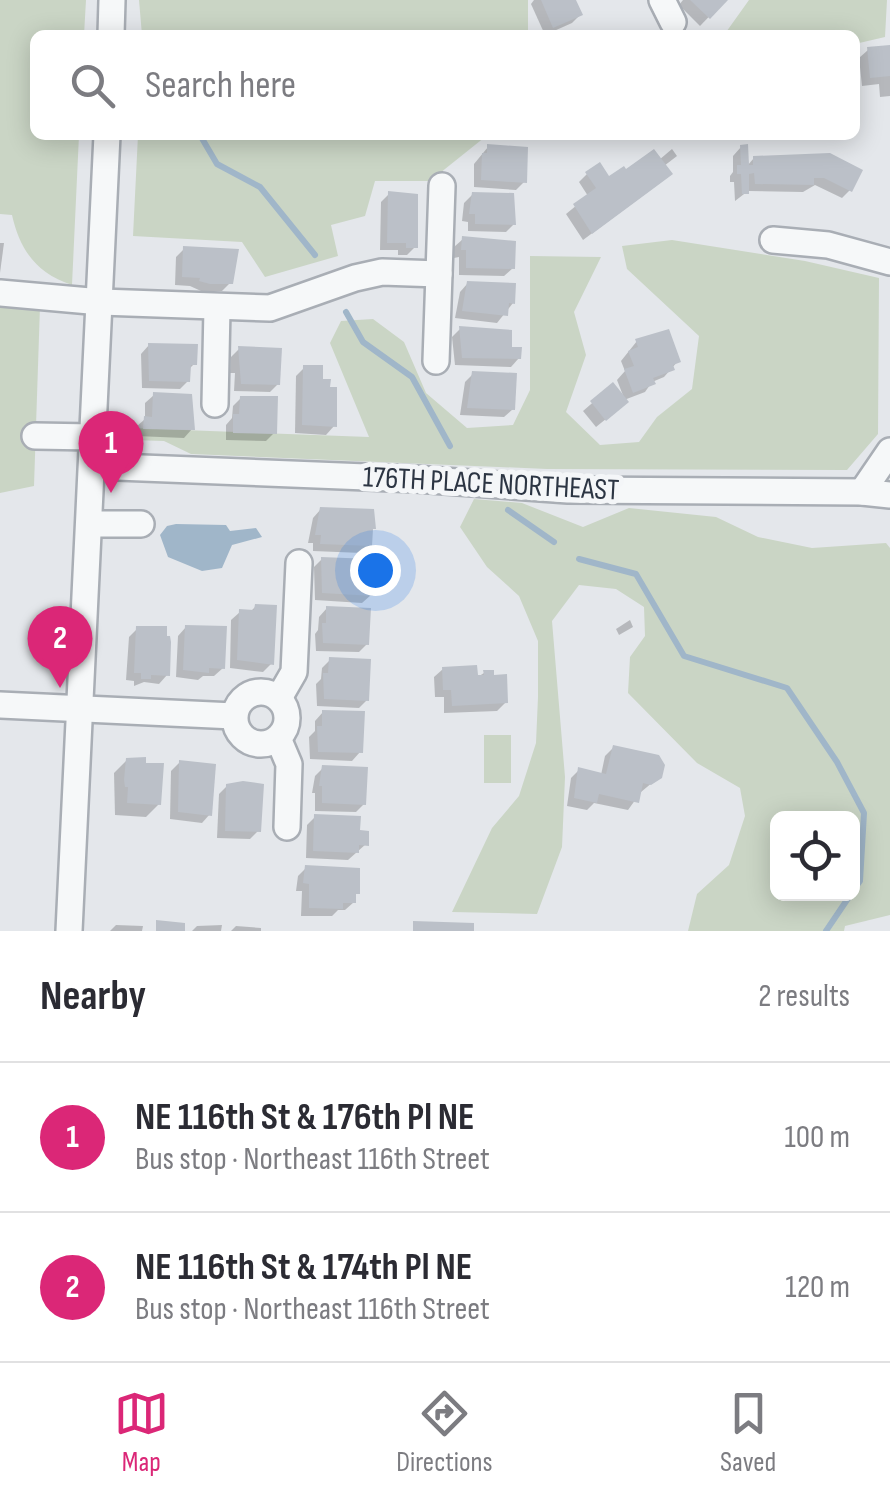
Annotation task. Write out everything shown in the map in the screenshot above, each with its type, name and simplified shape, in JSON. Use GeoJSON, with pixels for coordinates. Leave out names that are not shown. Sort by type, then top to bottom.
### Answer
{"type":"FeatureCollection","features":[{"type":"Feature","properties":{"kind":"street"},"geometry":{"type":"LineString","coordinates":[[110,30],[112,0]]}},
{"type":"Feature","properties":{"kind":"street"},"geometry":{"type":"LineString","coordinates":[[69,931],[107,140]]}},
{"type":"Feature","properties":{"kind":"street"},"geometry":{"type":"LineString","coordinates":[[436,361],[442,186]]}},
{"type":"Feature","properties":{"kind":"street"},"geometry":{"type":"LineString","coordinates":[[772,240],[828,245],[890,262]]}},
{"type":"Feature","properties":{"kind":"street"},"geometry":{"type":"LineString","coordinates":[[0,293],[101,302],[270,308],[382,272],[439,274]]}},
{"type":"Feature","properties":{"kind":"street"},"geometry":{"type":"LineString","coordinates":[[215,404],[216,308]]}},
{"type":"Feature","properties":{"kind":"street"},"geometry":{"type":"LineString","coordinates":[[36,436],[93,436]]}},
{"type":"Feature","properties":{"kind":"street"},"geometry":{"type":"LineString","coordinates":[[862,492],[890,451]]}},
{"type":"Feature","properties":{"kind":"street","name":"176TH PLACE NORTHEAST"},"geometry":{"type":"LineString","coordinates":[[92,466],[416,479],[568,490],[890,495]]}},
{"type":"Feature","properties":{"kind":"street"},"geometry":{"type":"LineString","coordinates":[[89,524],[140,524]]}},
{"type":"Feature","properties":{"kind":"street"},"geometry":{"type":"LineString","coordinates":[[279,698],[294,672],[300,563]]}},
{"type":"Feature","properties":{"kind":"street"},"geometry":{"type":"LineString","coordinates":[[262,691],[279,698],[288,719],[278,738],[268,744],[251,742],[238,732],[234,716],[246,695],[262,691]]}},
{"type":"Feature","properties":{"kind":"street"},"geometry":{"type":"LineString","coordinates":[[0,705],[234,716]]}},
{"type":"Feature","properties":{"kind":"street"},"geometry":{"type":"LineString","coordinates":[[278,738],[288,764],[287,827]]}},
{"type":"Feature","properties":{"kind":"green space"},"geometry":{"type":"Polygon","coordinates":[[[0,0],[86,0],[84,30],[30,30],[30,140],[79,140],[72,285],[39,267],[25,249],[12,215],[0,214],[0,0]]]}},
{"type":"Feature","properties":{"kind":"green space"},"geometry":{"type":"Polygon","coordinates":[[[139,0],[528,0],[528,30],[142,30],[139,0]]]}},
{"type":"Feature","properties":{"kind":"green space"},"geometry":{"type":"Polygon","coordinates":[[[749,0],[887,0],[885,37],[860,43],[860,30],[728,30],[749,0]]]}},
{"type":"Feature","properties":{"kind":"green space"},"geometry":{"type":"Polygon","coordinates":[[[138,140],[481,140],[430,181],[375,181],[365,216],[331,225],[338,256],[265,277],[242,242],[133,236],[138,140]]]}},
{"type":"Feature","properties":{"kind":"green space"},"geometry":{"type":"Polygon","coordinates":[[[672,240],[805,261],[879,278],[878,434],[847,470],[547,469],[191,454],[164,441],[131,440],[131,428],[369,437],[330,343],[341,321],[373,319],[404,342],[426,393],[467,428],[513,425],[530,390],[530,256],[601,257],[574,312],[586,355],[566,412],[600,445],[639,442],[657,417],[692,389],[699,336],[627,269],[622,246],[672,240]]]}},
{"type":"Feature","properties":{"kind":"green space"},"geometry":{"type":"Polygon","coordinates":[[[0,304],[40,306],[34,486],[0,493],[0,304]]]}},
{"type":"Feature","properties":{"kind":"green space"},"geometry":{"type":"Polygon","coordinates":[[[474,499],[522,503],[583,527],[629,508],[716,517],[758,537],[812,548],[886,543],[890,548],[890,915],[845,926],[844,931],[688,931],[697,894],[729,865],[745,816],[740,788],[697,763],[628,693],[630,657],[645,636],[644,607],[616,589],[579,585],[552,621],[565,777],[562,847],[537,914],[452,912],[492,828],[519,796],[536,743],[538,641],[519,596],[487,567],[460,527],[474,499]]]}},
{"type":"Feature","properties":{"kind":"green space"},"geometry":{"type":"Polygon","coordinates":[[[484,735],[511,735],[511,783],[484,783],[484,735]]]}},
{"type":"Feature","properties":{"kind":"water"},"geometry":{"type":"Polygon","coordinates":[[[226,525],[230,531],[256,528],[262,537],[232,545],[222,568],[202,571],[168,557],[160,535],[167,526],[226,525]]]}},
{"type":"Feature","properties":{"kind":"building"},"geometry":{"type":"Polygon","coordinates":[[[541,0],[576,0],[583,15],[553,28],[541,0]]]}},
{"type":"Feature","properties":{"kind":"building"},"geometry":{"type":"Polygon","coordinates":[[[690,0],[728,0],[710,19],[690,0]]]}},
{"type":"Feature","properties":{"kind":"building"},"geometry":{"type":"Polygon","coordinates":[[[890,45],[890,76],[870,78],[867,47],[890,45]]]}},
{"type":"Feature","properties":{"kind":"building"},"geometry":{"type":"Polygon","coordinates":[[[487,144],[528,147],[527,183],[481,180],[482,153],[487,153],[487,144]]]}},
{"type":"Feature","properties":{"kind":"building"},"geometry":{"type":"Polygon","coordinates":[[[748,144],[749,165],[753,165],[753,156],[830,153],[863,170],[852,192],[824,178],[814,178],[814,185],[755,184],[754,173],[749,174],[749,194],[742,194],[737,165],[741,165],[740,145],[748,144]]]}},
{"type":"Feature","properties":{"kind":"building"},"geometry":{"type":"Polygon","coordinates":[[[654,149],[673,174],[592,234],[573,204],[596,188],[585,172],[600,162],[609,176],[654,149]]]}},
{"type":"Feature","properties":{"kind":"building"},"geometry":{"type":"Polygon","coordinates":[[[388,191],[418,194],[418,248],[406,248],[406,243],[387,243],[388,191]]]}},
{"type":"Feature","properties":{"kind":"building"},"geometry":{"type":"Polygon","coordinates":[[[472,192],[514,193],[516,225],[475,224],[475,214],[469,214],[472,192]]]}},
{"type":"Feature","properties":{"kind":"building"},"geometry":{"type":"Polygon","coordinates":[[[462,236],[516,241],[515,269],[466,268],[462,236]]]}},
{"type":"Feature","properties":{"kind":"building"},"geometry":{"type":"Polygon","coordinates":[[[183,246],[239,249],[233,284],[210,284],[199,281],[200,278],[182,277],[183,246]]]}},
{"type":"Feature","properties":{"kind":"building"},"geometry":{"type":"Polygon","coordinates":[[[467,281],[516,283],[515,304],[509,303],[508,316],[462,311],[467,281]]]}},
{"type":"Feature","properties":{"kind":"building"},"geometry":{"type":"Polygon","coordinates":[[[459,326],[512,330],[512,347],[522,347],[521,359],[462,358],[459,326]]]}},
{"type":"Feature","properties":{"kind":"building"},"geometry":{"type":"Polygon","coordinates":[[[669,329],[681,362],[673,365],[675,370],[653,378],[656,384],[633,393],[624,369],[634,366],[628,351],[638,347],[635,339],[669,329]]]}},
{"type":"Feature","properties":{"kind":"building"},"geometry":{"type":"Polygon","coordinates":[[[148,343],[198,344],[197,365],[191,365],[190,382],[149,381],[148,343]]]}},
{"type":"Feature","properties":{"kind":"building"},"geometry":{"type":"Polygon","coordinates":[[[238,346],[282,348],[280,385],[241,384],[238,346]]]}},
{"type":"Feature","properties":{"kind":"building"},"geometry":{"type":"Polygon","coordinates":[[[303,365],[323,365],[323,379],[331,379],[330,387],[337,387],[337,427],[302,425],[303,365]]]}},
{"type":"Feature","properties":{"kind":"building"},"geometry":{"type":"Polygon","coordinates":[[[472,371],[517,373],[515,410],[467,408],[472,371]]]}},
{"type":"Feature","properties":{"kind":"building"},"geometry":{"type":"Polygon","coordinates":[[[613,382],[629,402],[606,421],[590,401],[613,382]]]}},
{"type":"Feature","properties":{"kind":"building"},"geometry":{"type":"Polygon","coordinates":[[[153,392],[192,394],[195,430],[143,429],[144,416],[152,417],[153,392]]]}},
{"type":"Feature","properties":{"kind":"building"},"geometry":{"type":"Polygon","coordinates":[[[240,396],[278,396],[277,434],[233,433],[233,414],[239,414],[240,396]]]}},
{"type":"Feature","properties":{"kind":"building"},"geometry":{"type":"Polygon","coordinates":[[[320,507],[374,509],[376,529],[372,546],[320,544],[321,535],[315,535],[320,507]]]}},
{"type":"Feature","properties":{"kind":"building"},"geometry":{"type":"Polygon","coordinates":[[[321,557],[371,559],[373,596],[322,593],[321,557]]]}},
{"type":"Feature","properties":{"kind":"building"},"geometry":{"type":"Polygon","coordinates":[[[255,604],[277,605],[274,665],[237,660],[239,609],[254,610],[255,604]]]}},
{"type":"Feature","properties":{"kind":"building"},"geometry":{"type":"Polygon","coordinates":[[[326,606],[371,608],[369,645],[323,643],[326,606]]]}},
{"type":"Feature","properties":{"kind":"building"},"geometry":{"type":"Polygon","coordinates":[[[185,625],[227,626],[225,669],[209,668],[209,673],[183,670],[185,625]]]}},
{"type":"Feature","properties":{"kind":"building"},"geometry":{"type":"Polygon","coordinates":[[[136,626],[167,626],[171,642],[170,676],[141,679],[141,673],[134,673],[136,626]]]}},
{"type":"Feature","properties":{"kind":"building"},"geometry":{"type":"Polygon","coordinates":[[[329,657],[371,659],[369,701],[324,699],[323,673],[328,673],[329,657]]]}},
{"type":"Feature","properties":{"kind":"building"},"geometry":{"type":"Polygon","coordinates":[[[477,665],[478,675],[484,675],[483,670],[494,670],[494,675],[507,674],[508,703],[452,706],[451,690],[443,690],[442,667],[477,665]]]}},
{"type":"Feature","properties":{"kind":"building"},"geometry":{"type":"Polygon","coordinates":[[[322,710],[365,711],[363,753],[318,752],[317,726],[322,726],[322,710]]]}},
{"type":"Feature","properties":{"kind":"building"},"geometry":{"type":"Polygon","coordinates":[[[613,745],[659,755],[665,765],[662,778],[651,785],[643,783],[639,803],[599,794],[597,803],[574,798],[578,767],[606,774],[613,745]]]}},
{"type":"Feature","properties":{"kind":"building"},"geometry":{"type":"Polygon","coordinates":[[[146,757],[146,763],[164,763],[161,805],[127,803],[126,758],[146,757]]]}},
{"type":"Feature","properties":{"kind":"building"},"geometry":{"type":"Polygon","coordinates":[[[179,760],[216,764],[212,816],[178,812],[179,760]]]}},
{"type":"Feature","properties":{"kind":"building"},"geometry":{"type":"Polygon","coordinates":[[[322,765],[368,767],[366,805],[322,803],[322,765]]]}},
{"type":"Feature","properties":{"kind":"building"},"geometry":{"type":"Polygon","coordinates":[[[226,784],[264,784],[261,832],[225,831],[226,784]]]}},
{"type":"Feature","properties":{"kind":"building"},"geometry":{"type":"Polygon","coordinates":[[[314,814],[361,816],[360,830],[369,831],[369,846],[359,845],[359,853],[313,851],[314,814]]]}},
{"type":"Feature","properties":{"kind":"building"},"geometry":{"type":"Polygon","coordinates":[[[305,865],[360,868],[356,903],[343,903],[343,909],[309,908],[309,884],[303,883],[305,865]]]}},
{"type":"Feature","properties":{"kind":"building"},"geometry":{"type":"Polygon","coordinates":[[[156,920],[185,923],[185,931],[156,931],[156,920]]]}},
{"type":"Feature","properties":{"kind":"building"},"geometry":{"type":"Polygon","coordinates":[[[413,921],[474,923],[474,931],[413,931],[413,921]]]}},
{"type":"Feature","properties":{"kind":"waterway"},"geometry":{"type":"LineString","coordinates":[[203,140],[217,164],[260,187],[315,255]]}},
{"type":"Feature","properties":{"kind":"waterway"},"geometry":{"type":"LineString","coordinates":[[346,312],[363,342],[412,377],[450,446]]}},
{"type":"Feature","properties":{"kind":"waterway"},"geometry":{"type":"LineString","coordinates":[[508,510],[554,542]]}},
{"type":"Feature","properties":{"kind":"waterway"},"geometry":{"type":"LineString","coordinates":[[579,559],[636,574],[684,656],[787,688],[837,762],[864,813],[860,881]]}},
{"type":"Feature","properties":{"kind":"waterway"},"geometry":{"type":"LineString","coordinates":[[826,931],[846,901]]}},
{"type":"Feature","properties":{"kind":"place","name":"NE 116th St & 176th Pl NE"},"geometry":{"type":"Point","coordinates":[111,493]}},
{"type":"Feature","properties":{"kind":"place","name":"NE 116th St & 174th Pl NE"},"geometry":{"type":"Point","coordinates":[60,688]}}]}
